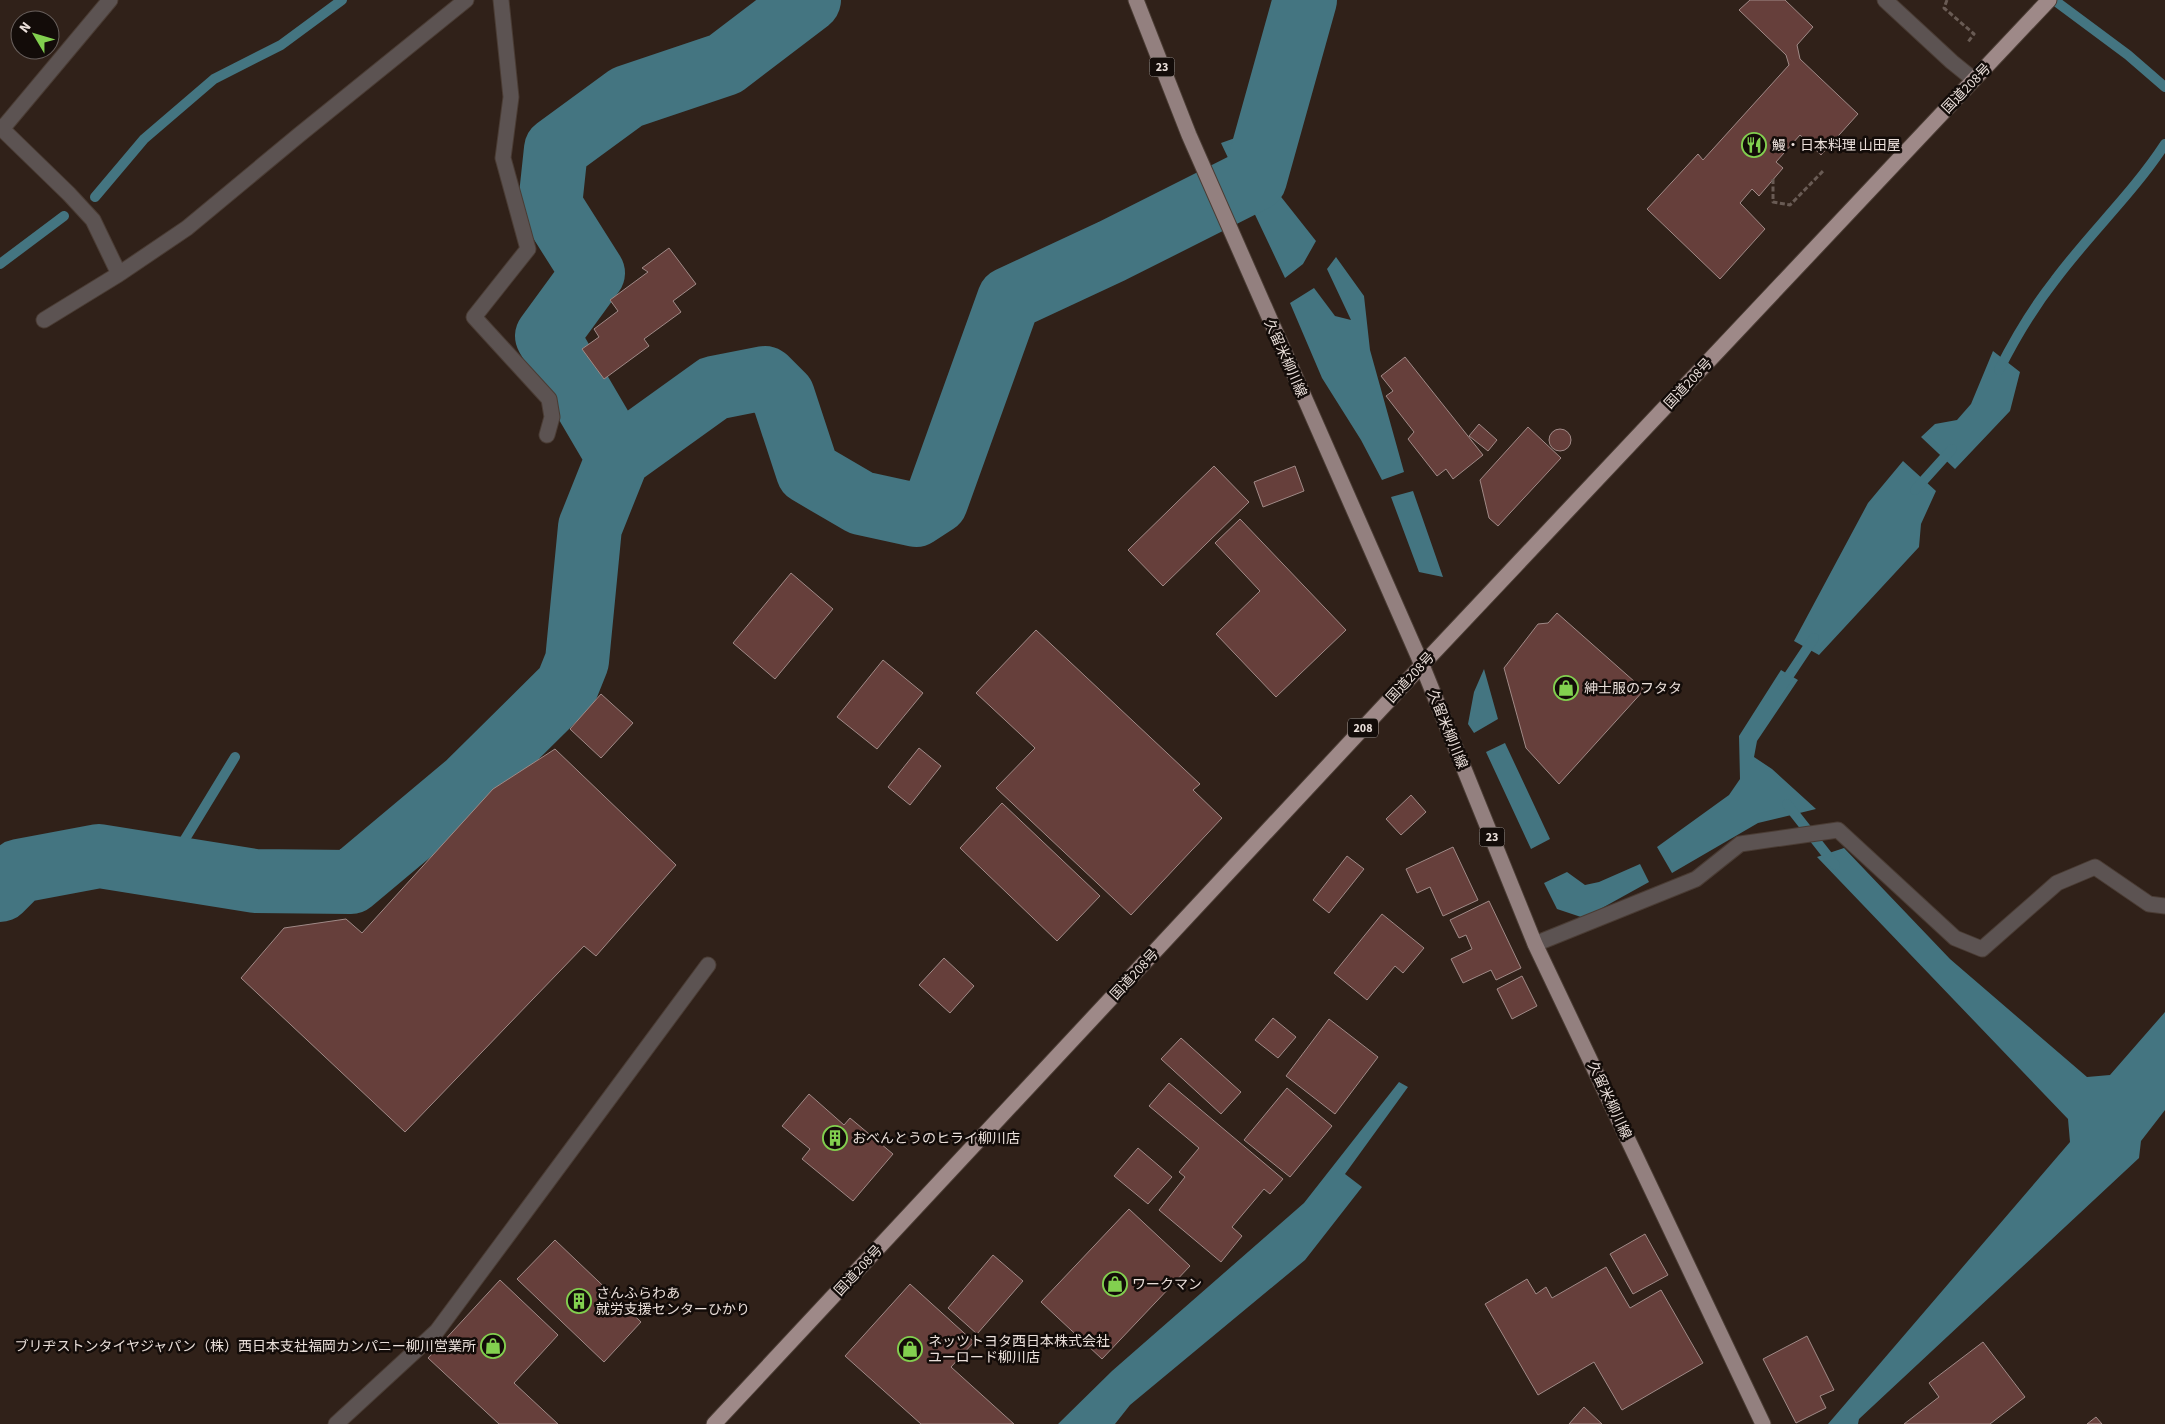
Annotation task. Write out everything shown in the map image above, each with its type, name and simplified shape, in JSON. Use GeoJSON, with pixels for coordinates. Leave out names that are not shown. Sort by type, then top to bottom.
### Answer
{"type":"FeatureCollection","features":[{"type":"Feature","properties":{"kind":"highway","name":"国道208号"},"geometry":{"type":"LineString","coordinates":[[714,1424],[1422,665],[2049,0]]}},
{"type":"Feature","properties":{"kind":"main road","name":"久留米柳川線"},"geometry":{"type":"LineString","coordinates":[[1136,0],[1189,134],[1235,242],[1422,665],[1535,944],[1763,1424]]}},
{"type":"Feature","properties":{"kind":"street"},"geometry":{"type":"LineString","coordinates":[[110,0],[1,128],[93,220],[119,274]]}},
{"type":"Feature","properties":{"kind":"street"},"geometry":{"type":"LineString","coordinates":[[44,320],[119,274],[187,228],[466,0]]}},
{"type":"Feature","properties":{"kind":"street"},"geometry":{"type":"LineString","coordinates":[[501,0],[511,97],[503,158],[528,249],[474,317],[549,398],[552,416],[547,435]]}},
{"type":"Feature","properties":{"kind":"street"},"geometry":{"type":"LineString","coordinates":[[1885,0],[1973,79]]}},
{"type":"Feature","properties":{"kind":"street"},"geometry":{"type":"LineString","coordinates":[[1535,944],[1696,879],[1740,844],[1838,830],[1955,938],[1982,950],[2057,882],[2095,867],[2149,904],[2165,906]]}},
{"type":"Feature","properties":{"kind":"street"},"geometry":{"type":"LineString","coordinates":[[336,1424],[437,1331],[708,965]]}},
{"type":"Feature","properties":{"kind":"path"},"geometry":{"type":"LineString","coordinates":[[1947,0],[1944,8],[1974,34]]}},
{"type":"Feature","properties":{"kind":"path"},"geometry":{"type":"LineString","coordinates":[[1773,179],[1773,202],[1790,205],[1824,170]]}},
{"type":"Feature","properties":{"kind":"water"},"geometry":{"type":"Polygon","coordinates":[[[1287,0],[1307,0],[1329,4],[1278,193],[1316,241],[1303,264],[1285,278],[1221,143],[1252,132],[1287,0]]]}},
{"type":"Feature","properties":{"kind":"water"},"geometry":{"type":"Polygon","coordinates":[[[1336,257],[1364,296],[1370,350],[1404,472],[1382,480],[1361,440],[1322,378],[1290,303],[1314,288],[1335,316],[1351,320],[1327,269],[1336,257]]]}},
{"type":"Feature","properties":{"kind":"water"},"geometry":{"type":"Polygon","coordinates":[[[1993,351],[2020,372],[2010,411],[1955,469],[1921,437],[1935,424],[1957,420],[1971,404],[1993,351]]]}},
{"type":"Feature","properties":{"kind":"water"},"geometry":{"type":"Polygon","coordinates":[[[1903,461],[1936,491],[1921,524],[1919,547],[1819,655],[1794,641],[1868,503],[1903,461]]]}},
{"type":"Feature","properties":{"kind":"water"},"geometry":{"type":"Polygon","coordinates":[[[1413,491],[1443,577],[1419,572],[1391,497],[1413,491]]]}},
{"type":"Feature","properties":{"kind":"water"},"geometry":{"type":"Polygon","coordinates":[[[1484,669],[1498,719],[1474,733],[1468,724],[1474,692],[1484,669]]]}},
{"type":"Feature","properties":{"kind":"water"},"geometry":{"type":"Polygon","coordinates":[[[1781,670],[1798,680],[1757,741],[1754,757],[1772,769],[1816,809],[1758,823],[1672,873],[1657,847],[1729,795],[1740,779],[1739,736],[1781,670]]]}},
{"type":"Feature","properties":{"kind":"water"},"geometry":{"type":"Polygon","coordinates":[[[1505,743],[1550,839],[1531,849],[1486,752],[1505,743]]]}},
{"type":"Feature","properties":{"kind":"water"},"geometry":{"type":"Polygon","coordinates":[[[1844,848],[1950,959],[2087,1077],[2110,1075],[2165,1012],[2165,1110],[2141,1141],[2139,1158],[1859,1419],[1858,1424],[1828,1424],[2070,1142],[2068,1119],[1817,857],[1844,848]]]}},
{"type":"Feature","properties":{"kind":"water"},"geometry":{"type":"Polygon","coordinates":[[[1640,864],[1649,882],[1584,918],[1557,909],[1544,883],[1567,872],[1585,885],[1599,882],[1640,864]]]}},
{"type":"Feature","properties":{"kind":"water"},"geometry":{"type":"Polygon","coordinates":[[[1399,1082],[1408,1087],[1345,1174],[1362,1187],[1305,1260],[1130,1405],[1115,1424],[1058,1424],[1112,1371],[1304,1203],[1399,1082]]]}},
{"type":"Feature","properties":{"kind":"building","name":"鰻・日本料理 山田屋"},"geometry":{"type":"Polygon","coordinates":[[[1750,0],[1785,0],[1813,27],[1797,45],[1800,59],[1858,114],[1821,155],[1800,135],[1776,162],[1783,168],[1759,196],[1752,189],[1740,203],[1765,229],[1720,279],[1647,209],[1698,154],[1703,160],[1789,65],[1786,55],[1739,10],[1750,0]]]}},
{"type":"Feature","properties":{"kind":"building"},"geometry":{"type":"Polygon","coordinates":[[[669,248],[696,284],[673,301],[681,312],[644,339],[649,346],[604,379],[582,349],[599,337],[594,329],[618,311],[610,300],[648,272],[642,268],[669,248]]]}},
{"type":"Feature","properties":{"kind":"building"},"geometry":{"type":"Polygon","coordinates":[[[1405,357],[1483,455],[1453,479],[1446,469],[1437,476],[1408,439],[1414,432],[1386,396],[1393,391],[1381,376],[1405,357]]]}},
{"type":"Feature","properties":{"kind":"building"},"geometry":{"type":"Polygon","coordinates":[[[1479,424],[1497,440],[1488,451],[1469,436],[1479,424]]]}},
{"type":"Feature","properties":{"kind":"building"},"geometry":{"type":"Polygon","coordinates":[[[1528,427],[1561,458],[1498,526],[1489,518],[1480,480],[1528,427]]]}},
{"type":"Feature","properties":{"kind":"building"},"geometry":{"type":"Polygon","coordinates":[[[1556,429],[1564,429],[1571,436],[1571,444],[1564,451],[1556,451],[1549,444],[1549,436],[1556,429]]]}},
{"type":"Feature","properties":{"kind":"building"},"geometry":{"type":"Polygon","coordinates":[[[1214,466],[1249,502],[1163,586],[1128,550],[1214,466]]]}},
{"type":"Feature","properties":{"kind":"building"},"geometry":{"type":"Polygon","coordinates":[[[1295,466],[1304,491],[1263,507],[1254,482],[1295,466]]]}},
{"type":"Feature","properties":{"kind":"building"},"geometry":{"type":"Polygon","coordinates":[[[1240,519],[1346,630],[1276,697],[1216,634],[1260,591],[1215,543],[1240,519]]]}},
{"type":"Feature","properties":{"kind":"building"},"geometry":{"type":"Polygon","coordinates":[[[791,573],[833,609],[775,679],[733,643],[791,573]]]}},
{"type":"Feature","properties":{"kind":"building"},"geometry":{"type":"Polygon","coordinates":[[[1557,613],[1644,690],[1559,784],[1526,748],[1504,668],[1538,624],[1548,623],[1557,613]]]}},
{"type":"Feature","properties":{"kind":"building"},"geometry":{"type":"Polygon","coordinates":[[[1036,630],[1200,784],[1193,790],[1222,818],[1131,915],[996,788],[1035,748],[976,693],[1036,630]]]}},
{"type":"Feature","properties":{"kind":"building"},"geometry":{"type":"Polygon","coordinates":[[[883,660],[923,693],[877,749],[837,717],[883,660]]]}},
{"type":"Feature","properties":{"kind":"building"},"geometry":{"type":"Polygon","coordinates":[[[601,694],[633,723],[601,758],[570,729],[601,694]]]}},
{"type":"Feature","properties":{"kind":"building"},"geometry":{"type":"Polygon","coordinates":[[[919,748],[941,766],[910,805],[888,787],[919,748]]]}},
{"type":"Feature","properties":{"kind":"building"},"geometry":{"type":"Polygon","coordinates":[[[555,749],[676,865],[596,956],[584,946],[405,1132],[241,978],[284,928],[346,919],[362,933],[493,789],[555,749]]]}},
{"type":"Feature","properties":{"kind":"building"},"geometry":{"type":"Polygon","coordinates":[[[1411,795],[1426,812],[1401,835],[1386,819],[1411,795]]]}},
{"type":"Feature","properties":{"kind":"building"},"geometry":{"type":"Polygon","coordinates":[[[1002,803],[1100,896],[1057,941],[960,848],[1002,803]]]}},
{"type":"Feature","properties":{"kind":"building"},"geometry":{"type":"Polygon","coordinates":[[[1453,847],[1478,900],[1443,916],[1430,887],[1417,893],[1406,869],[1453,847]]]}},
{"type":"Feature","properties":{"kind":"building"},"geometry":{"type":"Polygon","coordinates":[[[1347,856],[1364,869],[1329,913],[1313,900],[1347,856]]]}},
{"type":"Feature","properties":{"kind":"building"},"geometry":{"type":"Polygon","coordinates":[[[1489,901],[1521,968],[1496,980],[1491,970],[1463,983],[1451,959],[1472,949],[1466,935],[1459,938],[1450,920],[1489,901]]]}},
{"type":"Feature","properties":{"kind":"building"},"geometry":{"type":"Polygon","coordinates":[[[1382,914],[1424,948],[1403,973],[1395,966],[1367,1000],[1334,973],[1382,914]]]}},
{"type":"Feature","properties":{"kind":"building"},"geometry":{"type":"Polygon","coordinates":[[[944,958],[974,986],[950,1013],[919,985],[944,958]]]}},
{"type":"Feature","properties":{"kind":"building"},"geometry":{"type":"Polygon","coordinates":[[[1522,976],[1537,1006],[1512,1019],[1497,989],[1522,976]]]}},
{"type":"Feature","properties":{"kind":"building"},"geometry":{"type":"Polygon","coordinates":[[[1273,1018],[1296,1037],[1278,1058],[1255,1040],[1273,1018]]]}},
{"type":"Feature","properties":{"kind":"building"},"geometry":{"type":"Polygon","coordinates":[[[1329,1019],[1378,1057],[1335,1114],[1286,1076],[1329,1019]]]}},
{"type":"Feature","properties":{"kind":"building"},"geometry":{"type":"Polygon","coordinates":[[[1181,1038],[1241,1092],[1221,1114],[1161,1059],[1181,1038]]]}},
{"type":"Feature","properties":{"kind":"building"},"geometry":{"type":"Polygon","coordinates":[[[1169,1083],[1283,1179],[1270,1194],[1264,1189],[1232,1227],[1242,1236],[1221,1262],[1159,1210],[1185,1177],[1179,1172],[1199,1148],[1149,1106],[1169,1083]]]}},
{"type":"Feature","properties":{"kind":"building"},"geometry":{"type":"Polygon","coordinates":[[[1287,1088],[1332,1126],[1290,1177],[1244,1140],[1287,1088]]]}},
{"type":"Feature","properties":{"kind":"building","name":"おべんとうのヒライ柳川店"},"geometry":{"type":"Polygon","coordinates":[[[809,1094],[844,1125],[850,1118],[893,1154],[853,1201],[802,1159],[810,1149],[782,1126],[809,1094]]]}},
{"type":"Feature","properties":{"kind":"building"},"geometry":{"type":"Polygon","coordinates":[[[1138,1148],[1172,1177],[1148,1204],[1114,1176],[1138,1148]]]}},
{"type":"Feature","properties":{"kind":"building","name":"ワークマン"},"geometry":{"type":"Polygon","coordinates":[[[1129,1209],[1190,1266],[1102,1359],[1041,1302],[1129,1209]]]}},
{"type":"Feature","properties":{"kind":"building"},"geometry":{"type":"Polygon","coordinates":[[[1645,1234],[1668,1275],[1633,1294],[1610,1254],[1645,1234]]]}},
{"type":"Feature","properties":{"kind":"building","name":"さんふらわあ 就労支援センターひかり"},"geometry":{"type":"Polygon","coordinates":[[[555,1240],[641,1322],[604,1362],[517,1279],[555,1240]]]}},
{"type":"Feature","properties":{"kind":"building"},"geometry":{"type":"Polygon","coordinates":[[[993,1255],[1023,1281],[977,1334],[948,1308],[993,1255]]]}},
{"type":"Feature","properties":{"kind":"building"},"geometry":{"type":"Polygon","coordinates":[[[1606,1267],[1630,1308],[1661,1290],[1703,1363],[1622,1410],[1594,1362],[1538,1395],[1485,1304],[1527,1279],[1536,1294],[1546,1287],[1552,1298],[1606,1267]]]}},
{"type":"Feature","properties":{"kind":"building","name":"ブリヂストンタイヤジャパン（株）西日本支社福岡カンパニー柳川営業所"},"geometry":{"type":"Polygon","coordinates":[[[500,1280],[558,1335],[514,1383],[558,1424],[499,1424],[428,1358],[500,1280]]]}},
{"type":"Feature","properties":{"kind":"building","name":"ネッツトヨタ西日本株式会社 ユーロード柳川店"},"geometry":{"type":"Polygon","coordinates":[[[910,1284],[974,1342],[951,1367],[1014,1424],[921,1424],[845,1356],[910,1284]]]}},
{"type":"Feature","properties":{"kind":"building"},"geometry":{"type":"Polygon","coordinates":[[[1807,1336],[1834,1390],[1820,1396],[1826,1408],[1796,1423],[1763,1359],[1807,1336]]]}},
{"type":"Feature","properties":{"kind":"building"},"geometry":{"type":"Polygon","coordinates":[[[1983,1342],[2025,1397],[1990,1424],[1904,1424],[1939,1397],[1929,1383],[1983,1342]]]}},
{"type":"Feature","properties":{"kind":"building"},"geometry":{"type":"Polygon","coordinates":[[[1584,1407],[1602,1424],[1569,1424],[1584,1407]]]}},
{"type":"Feature","properties":{"kind":"building"},"geometry":{"type":"Polygon","coordinates":[[[2096,1417],[2102,1424],[2087,1424],[2096,1417]]]}},
{"type":"Feature","properties":{"kind":"waterway"},"geometry":{"type":"LineString","coordinates":[[95,197],[144,139],[214,79],[281,45],[342,0]]}},
{"type":"Feature","properties":{"kind":"waterway"},"geometry":{"type":"LineString","coordinates":[[618,457],[547,336],[593,273],[550,205],[556,149],[627,97],[725,64],[809,0]]}},
{"type":"Feature","properties":{"kind":"waterway"},"geometry":{"type":"LineString","coordinates":[[0,890],[19,871],[99,856],[255,881],[351,882],[468,784],[567,686],[577,661],[590,527],[618,457],[714,388],[765,378],[783,396],[808,472],[861,503],[916,515],[936,502],[1009,299],[1112,251],[1255,179],[1305,0]]}},
{"type":"Feature","properties":{"kind":"waterway"},"geometry":{"type":"LineString","coordinates":[[2054,0],[2128,55],[2165,87]]}},
{"type":"Feature","properties":{"kind":"waterway"},"geometry":{"type":"LineString","coordinates":[[1999,370],[2011,346],[2047,291],[2068,263],[2153,162],[2165,144]]}},
{"type":"Feature","properties":{"kind":"waterway"},"geometry":{"type":"LineString","coordinates":[[0,264],[64,216]]}},
{"type":"Feature","properties":{"kind":"waterway"},"geometry":{"type":"LineString","coordinates":[[1915,490],[1952,449]]}},
{"type":"Feature","properties":{"kind":"waterway"},"geometry":{"type":"LineString","coordinates":[[1782,686],[1814,638]]}},
{"type":"Feature","properties":{"kind":"waterway"},"geometry":{"type":"LineString","coordinates":[[168,867],[235,757]]}},
{"type":"Feature","properties":{"kind":"waterway"},"geometry":{"type":"LineString","coordinates":[[1787,804],[1835,865]]}},
{"type":"Feature","properties":{"kind":"place","name":"鰻・日本料理 山田屋"},"geometry":{"type":"Point","coordinates":[1754,145]}},
{"type":"Feature","properties":{"kind":"place","name":"紳士服のフタタ"},"geometry":{"type":"Point","coordinates":[1566,688]}},
{"type":"Feature","properties":{"kind":"place","name":"おべんとうのヒライ柳川店"},"geometry":{"type":"Point","coordinates":[835,1138]}},
{"type":"Feature","properties":{"kind":"place","name":"ワークマン"},"geometry":{"type":"Point","coordinates":[1115,1284]}},
{"type":"Feature","properties":{"kind":"place","name":"さんふらわあ 就労支援センターひかり"},"geometry":{"type":"Point","coordinates":[579,1301]}},
{"type":"Feature","properties":{"kind":"place","name":"ブリヂストンタイヤジャパン（株）西日本支社福岡カンパニー柳川営業所"},"geometry":{"type":"Point","coordinates":[493,1346]}},
{"type":"Feature","properties":{"kind":"place","name":"ネッツトヨタ西日本株式会社 ユーロード柳川店"},"geometry":{"type":"Point","coordinates":[910,1349]}}]}
